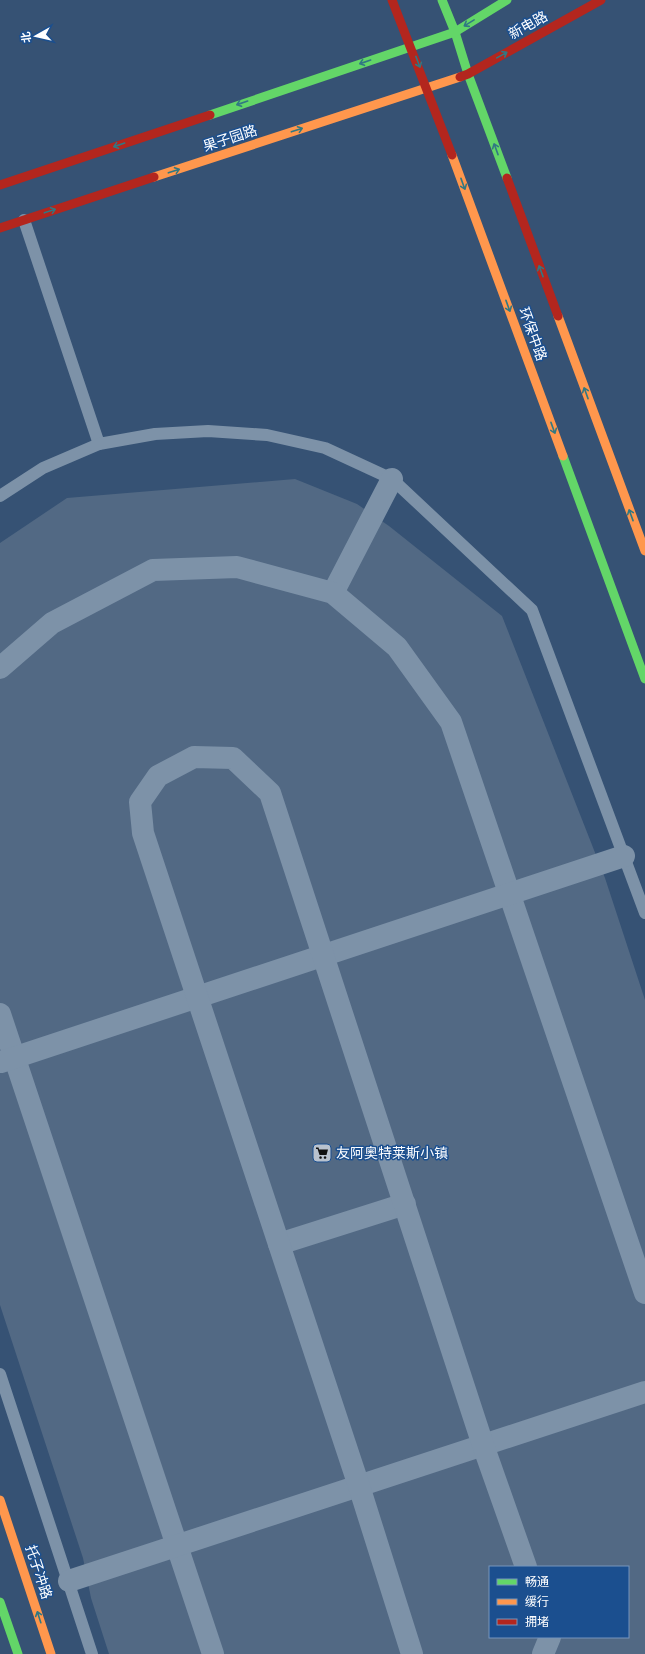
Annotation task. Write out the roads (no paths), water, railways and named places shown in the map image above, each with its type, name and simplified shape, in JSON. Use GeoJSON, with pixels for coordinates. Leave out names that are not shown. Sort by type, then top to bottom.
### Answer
{"type":"FeatureCollection","features":[{"type":"Feature","properties":{"kind":"main road","name":"环保中路"},"geometry":{"type":"LineString","coordinates":[[392,0],[412,46],[645,679]]}},
{"type":"Feature","properties":{"kind":"main road"},"geometry":{"type":"LineString","coordinates":[[442,0],[645,551]]}},
{"type":"Feature","properties":{"kind":"main road"},"geometry":{"type":"LineString","coordinates":[[455,32],[507,0]]}},
{"type":"Feature","properties":{"kind":"main road","name":"新电路"},"geometry":{"type":"LineString","coordinates":[[468,74],[602,0]]}},
{"type":"Feature","properties":{"kind":"main road","name":"果子园路"},"geometry":{"type":"LineString","coordinates":[[0,185],[455,32]]}},
{"type":"Feature","properties":{"kind":"main road","name":"果子园路"},"geometry":{"type":"LineString","coordinates":[[0,228],[468,74]]}},
{"type":"Feature","properties":{"kind":"main road","name":"托子冲路"},"geometry":{"type":"LineString","coordinates":[[0,1500],[51,1654]]}},
{"type":"Feature","properties":{"kind":"main road"},"geometry":{"type":"LineString","coordinates":[[0,1602],[18,1654]]}},
{"type":"Feature","properties":{"kind":"street"},"geometry":{"type":"LineString","coordinates":[[333,593],[392,479]]}},
{"type":"Feature","properties":{"kind":"street"},"geometry":{"type":"LineString","coordinates":[[0,668],[52,623],[153,570],[237,567],[333,593],[397,647],[452,722],[645,1293]]}},
{"type":"Feature","properties":{"kind":"street"},"geometry":{"type":"LineString","coordinates":[[412,1654],[359,1486],[143,833],[140,802],[158,776],[194,757],[233,758],[270,793],[484,1445],[526,1566]]}},
{"type":"Feature","properties":{"kind":"street"},"geometry":{"type":"LineString","coordinates":[[7,1060],[624,856]]}},
{"type":"Feature","properties":{"kind":"street"},"geometry":{"type":"LineString","coordinates":[[0,1014],[7,1060],[213,1654]]}},
{"type":"Feature","properties":{"kind":"street"},"geometry":{"type":"LineString","coordinates":[[279,1244],[405,1204]]}},
{"type":"Feature","properties":{"kind":"street"},"geometry":{"type":"LineString","coordinates":[[69,1582],[645,1392]]}},
{"type":"Feature","properties":{"kind":"street"},"geometry":{"type":"LineString","coordinates":[[543,1654],[550,1638]]}},
{"type":"Feature","properties":{"kind":"lane"},"geometry":{"type":"LineString","coordinates":[[24,220],[99,444]]}},
{"type":"Feature","properties":{"kind":"lane"},"geometry":{"type":"LineString","coordinates":[[0,496],[43,468],[99,444],[155,434],[178,432],[208,431],[267,435],[325,448],[392,479],[532,610],[645,914]]}},
{"type":"Feature","properties":{"kind":"lane"},"geometry":{"type":"LineString","coordinates":[[0,1374],[92,1654]]}},
{"type":"Feature","properties":{"kind":"place","name":"友阿奥特莱斯小镇"},"geometry":{"type":"Point","coordinates":[322,1153]}}]}
